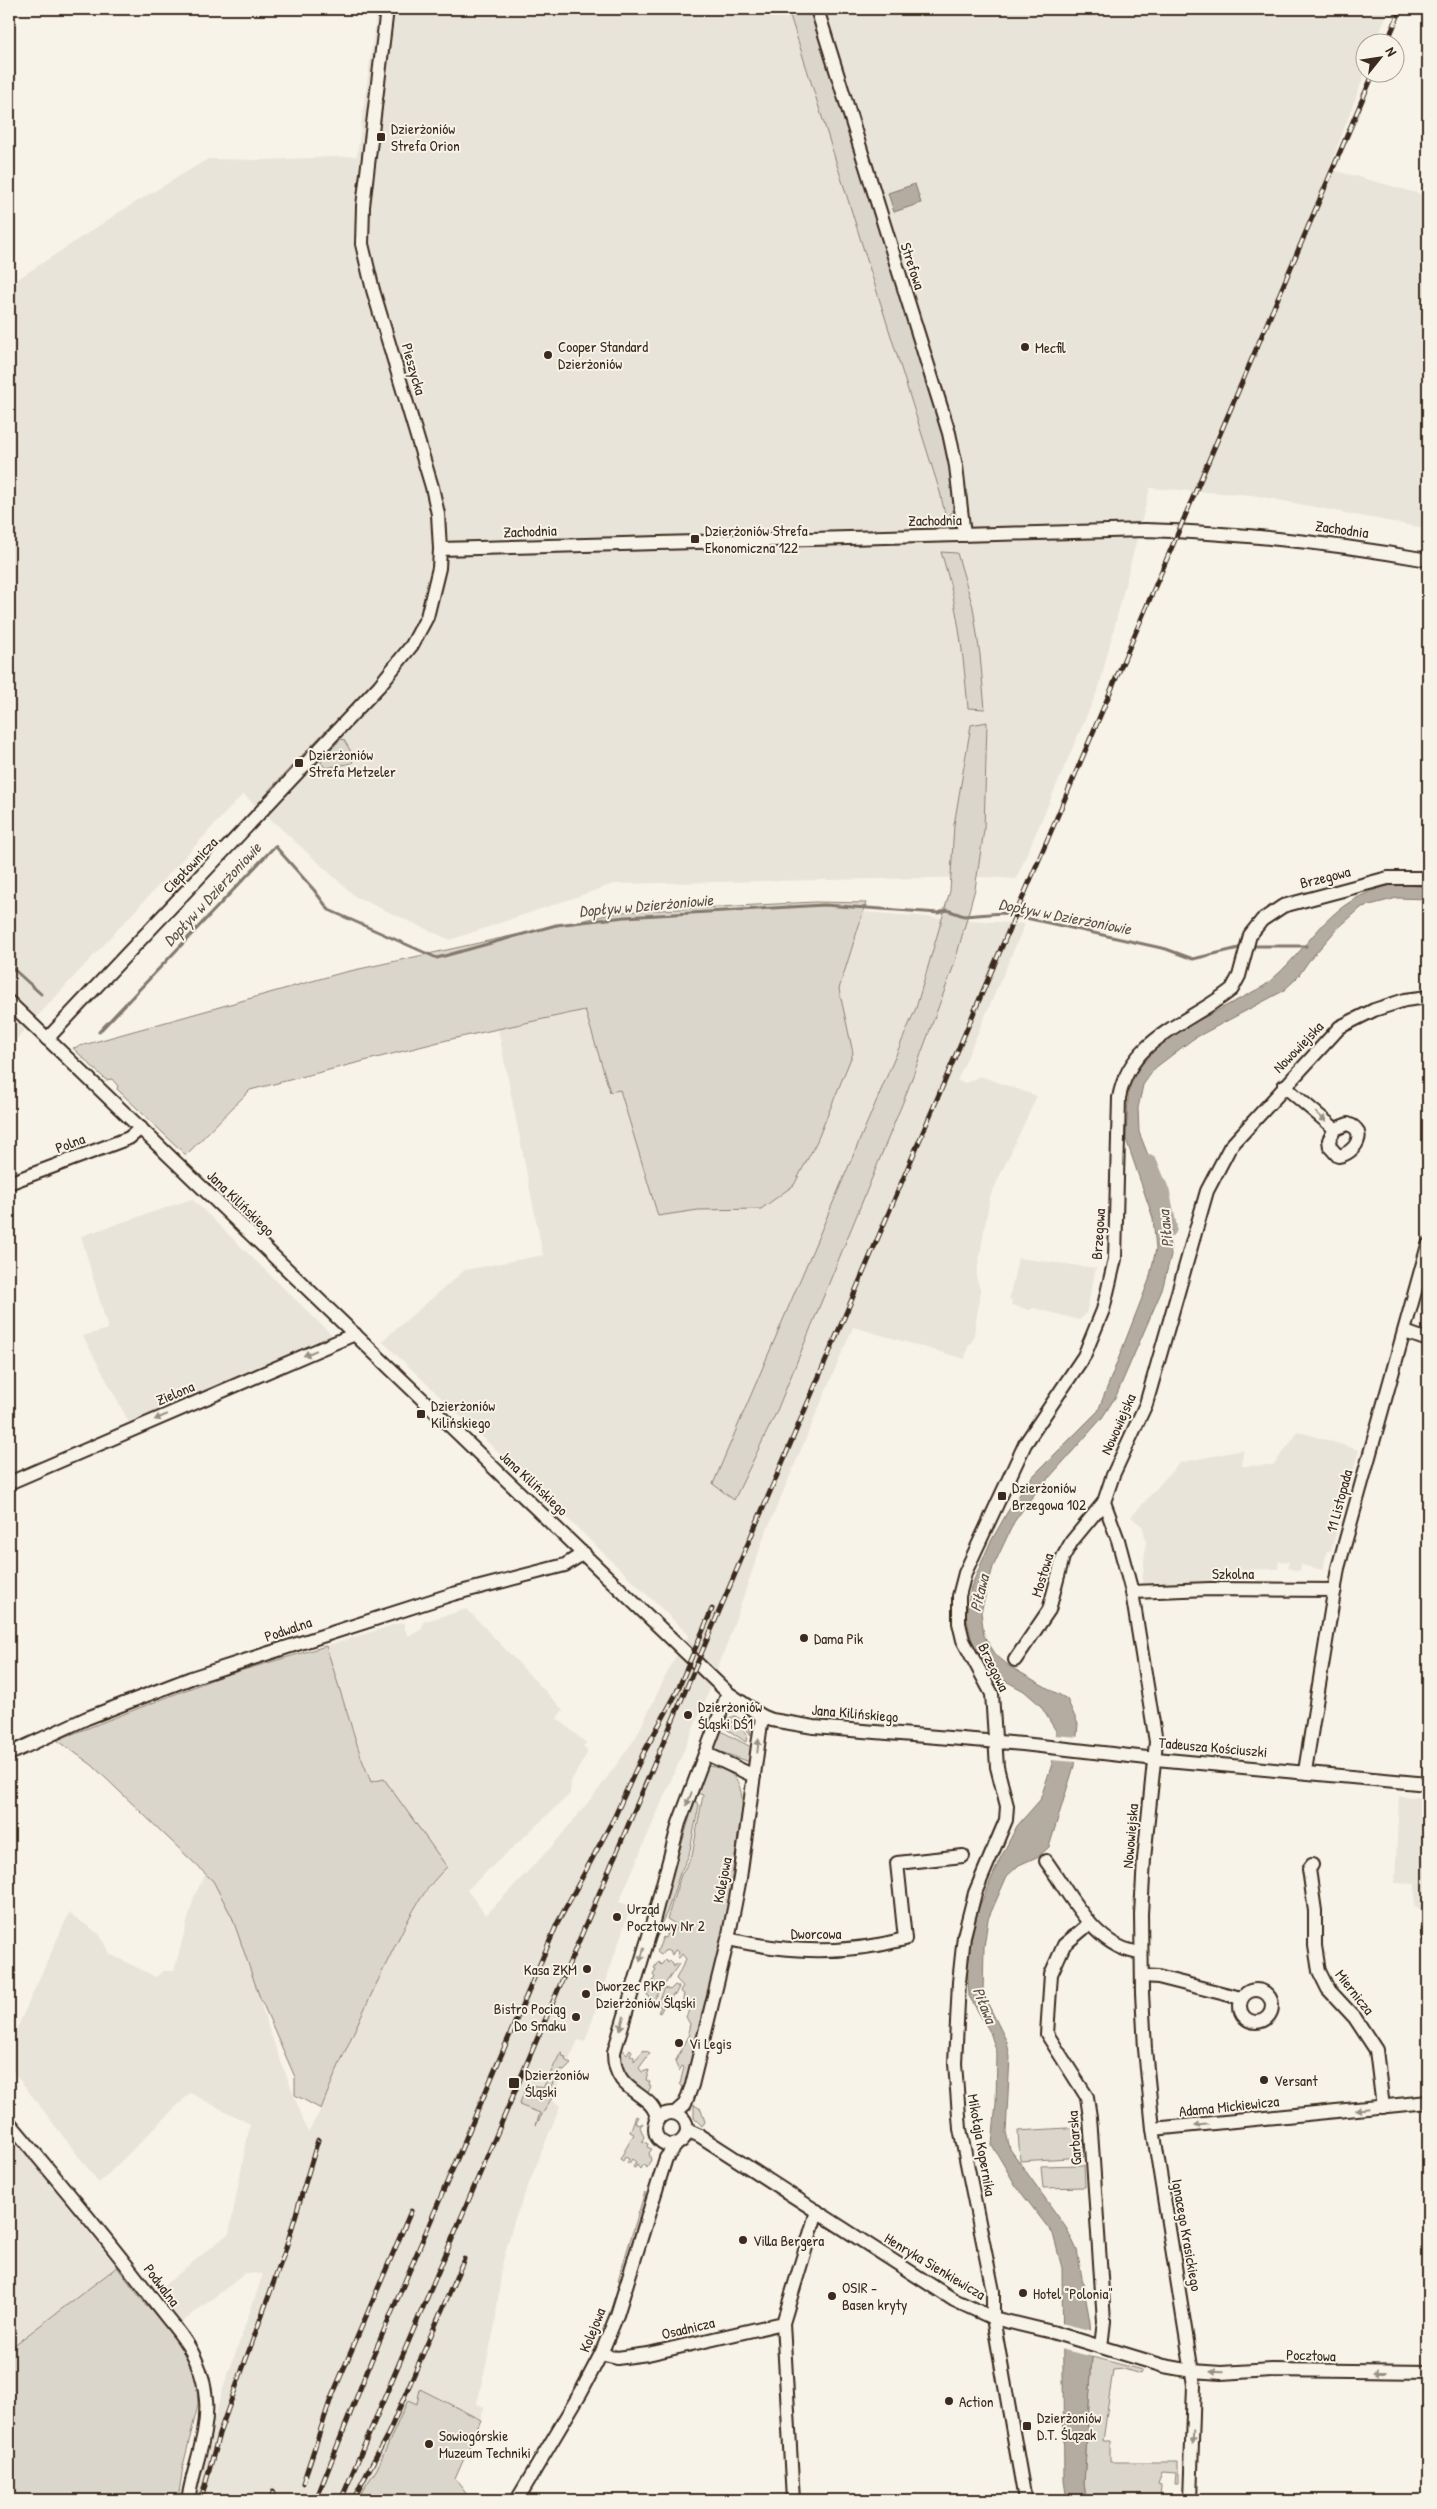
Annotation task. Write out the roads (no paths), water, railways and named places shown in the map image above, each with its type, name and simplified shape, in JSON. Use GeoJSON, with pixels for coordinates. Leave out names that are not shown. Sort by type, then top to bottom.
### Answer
{"type":"FeatureCollection","features":[{"type":"Feature","properties":{"kind":"street","name":"Pieszycka"},"geometry":{"type":"LineString","coordinates":[[355,713],[402,658],[420,631],[427,617],[440,549],[438,514],[432,487],[373,290],[362,244],[363,206],[387,9]]}},
{"type":"Feature","properties":{"kind":"street","name":"Strefowa"},"geometry":{"type":"LineString","coordinates":[[817,9],[949,433],[956,466],[964,535]]}},
{"type":"Feature","properties":{"kind":"street","name":"Zachodnia"},"geometry":{"type":"LineString","coordinates":[[440,549],[1180,531],[1315,542],[1428,560]]}},
{"type":"Feature","properties":{"kind":"street","name":"Ciepłownicza"},"geometry":{"type":"LineString","coordinates":[[47,1039],[355,713]]}},
{"type":"Feature","properties":{"kind":"street","name":"Brzegowa"},"geometry":{"type":"LineString","coordinates":[[995,1741],[992,1694],[968,1653],[959,1623],[959,1596],[965,1573],[1025,1444],[1084,1356],[1103,1310],[1115,1259],[1118,1109],[1124,1076],[1136,1057],[1154,1041],[1232,989],[1239,976],[1250,935],[1262,920],[1293,902],[1388,878],[1428,878]]}},
{"type":"Feature","properties":{"kind":"street","name":"Nowowiejska"},"geometry":{"type":"LineString","coordinates":[[1142,1976],[1144,1859],[1156,1759],[1154,1723],[1139,1648],[1132,1592],[1118,1540],[1104,1502],[1113,1474],[1146,1404],[1207,1191],[1230,1147],[1340,1027],[1350,1020],[1394,1004],[1428,997]]}},
{"type":"Feature","properties":{"kind":"street","name":"Jana Kilińskiego"},"geometry":{"type":"LineString","coordinates":[[9,1002],[728,1692],[762,1716],[772,1720],[814,1727],[995,1741]]}},
{"type":"Feature","properties":{"kind":"street"},"geometry":{"type":"LineString","coordinates":[[1284,1086],[1335,1129]]}},
{"type":"Feature","properties":{"kind":"street","name":"Polna"},"geometry":{"type":"LineString","coordinates":[[9,1183],[129,1138],[141,1128]]}},
{"type":"Feature","properties":{"kind":"street","name":"11 Listopada"},"geometry":{"type":"LineString","coordinates":[[1305,1771],[1338,1568],[1428,1245]]}},
{"type":"Feature","properties":{"kind":"street"},"geometry":{"type":"LineString","coordinates":[[1405,1332],[1428,1340]]}},
{"type":"Feature","properties":{"kind":"street","name":"Zielona"},"geometry":{"type":"LineString","coordinates":[[9,1483],[354,1334]]}},
{"type":"Feature","properties":{"kind":"street","name":"Mostowa"},"geometry":{"type":"LineString","coordinates":[[1015,1660],[1049,1610],[1063,1557],[1072,1541],[1104,1502]]}},
{"type":"Feature","properties":{"kind":"street","name":"Podwalna"},"geometry":{"type":"LineString","coordinates":[[9,1754],[87,1718],[192,1678],[453,1594],[564,1565],[584,1553]]}},
{"type":"Feature","properties":{"kind":"street","name":"Szkolna"},"geometry":{"type":"LineString","coordinates":[[1132,1592],[1210,1589],[1335,1590]]}},
{"type":"Feature","properties":{"kind":"street"},"geometry":{"type":"LineString","coordinates":[[657,2120],[665,2114],[681,2121],[684,2138],[672,2144],[656,2135],[657,2120],[652,2105],[630,2090],[619,2077],[614,2062],[614,2052],[651,1929],[679,1823],[728,1692]]}},
{"type":"Feature","properties":{"kind":"street","name":"Kolejowa"},"geometry":{"type":"LineString","coordinates":[[681,2121],[692,2085],[728,1939],[740,1878],[762,1716]]}},
{"type":"Feature","properties":{"kind":"street","name":"Tadeusza Kościuszki"},"geometry":{"type":"LineString","coordinates":[[995,1741],[1156,1759],[1305,1771],[1428,1784]]}},
{"type":"Feature","properties":{"kind":"street","name":"Mikołaja Kopernika"},"geometry":{"type":"LineString","coordinates":[[995,1741],[997,1767],[1006,1798],[1006,1820],[975,1893],[964,1936],[959,1982],[955,2063],[960,2129],[993,2291],[993,2318],[1025,2500]]}},
{"type":"Feature","properties":{"kind":"street"},"geometry":{"type":"LineString","coordinates":[[706,1754],[754,1776]]}},
{"type":"Feature","properties":{"kind":"street","name":"Dworcowa"},"geometry":{"type":"LineString","coordinates":[[728,1939],[758,1946],[814,1951],[879,1945],[905,1938],[896,1863],[963,1856]]}},
{"type":"Feature","properties":{"kind":"street"},"geometry":{"type":"LineString","coordinates":[[1046,1861],[1090,1924],[1116,1947],[1126,1952],[1141,1953]]}},
{"type":"Feature","properties":{"kind":"street","name":"Miernicza"},"geometry":{"type":"LineString","coordinates":[[1312,1865],[1308,1868],[1315,1911],[1314,1946],[1319,1971],[1328,1989],[1355,2018],[1376,2050],[1383,2107]]}},
{"type":"Feature","properties":{"kind":"street","name":"Garbarska"},"geometry":{"type":"LineString","coordinates":[[1090,1924],[1064,1945],[1051,1974],[1047,2034],[1086,2097],[1090,2117],[1104,2321],[1098,2346]]}},
{"type":"Feature","properties":{"kind":"street"},"geometry":{"type":"LineString","coordinates":[[1428,1928],[1428,1935]]}},
{"type":"Feature","properties":{"kind":"street"},"geometry":{"type":"LineString","coordinates":[[1142,1976],[1158,1977],[1241,1998]]}},
{"type":"Feature","properties":{"kind":"street","name":"Ignacego Krasickiego"},"geometry":{"type":"LineString","coordinates":[[1142,1976],[1145,2049],[1153,2129],[1192,2371],[1193,2432],[1190,2500]]}},
{"type":"Feature","properties":{"kind":"street","name":"Adama Mickiewicza"},"geometry":{"type":"LineString","coordinates":[[1153,2129],[1428,2102]]}},
{"type":"Feature","properties":{"kind":"street","name":"Henryka Sienkiewicza"},"geometry":{"type":"LineString","coordinates":[[681,2121],[700,2136],[954,2300],[993,2318],[1052,2332],[1164,2366],[1192,2371]]}},
{"type":"Feature","properties":{"kind":"street","name":"Podwalna"},"geometry":{"type":"LineString","coordinates":[[9,2122],[140,2283],[185,2342],[197,2363],[206,2402],[202,2440],[192,2476],[188,2500]]}},
{"type":"Feature","properties":{"kind":"street","name":"Kolejowa"},"geometry":{"type":"LineString","coordinates":[[517,2500],[582,2392],[601,2354],[617,2315],[672,2144]]}},
{"type":"Feature","properties":{"kind":"street"},"geometry":{"type":"LineString","coordinates":[[793,2500],[783,2323],[817,2211]]}},
{"type":"Feature","properties":{"kind":"street","name":"Osadnicza"},"geometry":{"type":"LineString","coordinates":[[601,2354],[617,2358],[648,2354],[783,2323]]}},
{"type":"Feature","properties":{"kind":"street","name":"Pocztowa"},"geometry":{"type":"LineString","coordinates":[[1192,2371],[1221,2373],[1272,2370],[1428,2372]]}},
{"type":"Feature","properties":{"kind":"water"},"geometry":{"type":"Polygon","coordinates":[[[915,184],[921,203],[894,212],[888,193],[915,184]]]}},
{"type":"Feature","properties":{"kind":"water"},"geometry":{"type":"Polygon","coordinates":[[[1395,884],[1428,887],[1428,899],[1397,898],[1362,907],[1336,930],[1308,962],[1297,978],[1283,991],[1193,1039],[1155,1068],[1143,1085],[1138,1108],[1139,1132],[1155,1173],[1167,1223],[1171,1255],[1162,1290],[1116,1396],[1102,1418],[1032,1497],[1014,1522],[993,1567],[981,1612],[984,1636],[996,1655],[1009,1666],[1067,1699],[1078,1724],[1074,1766],[1049,1847],[1039,1856],[1019,1865],[1007,1876],[988,1919],[984,1947],[983,1994],[1007,2042],[1010,2057],[1006,2132],[1010,2149],[1067,2229],[1077,2250],[1090,2322],[1092,2357],[1084,2483],[1086,2500],[1067,2500],[1064,2481],[1062,2268],[1053,2234],[1016,2186],[992,2145],[996,2103],[997,2053],[990,2032],[969,1996],[967,1965],[976,1914],[1017,1826],[1040,1800],[1052,1764],[1056,1731],[1040,1705],[1024,1691],[989,1672],[975,1655],[966,1616],[971,1587],[990,1543],[1008,1511],[1032,1477],[1098,1411],[1149,1280],[1156,1249],[1153,1218],[1126,1139],[1129,1078],[1142,1059],[1167,1037],[1264,986],[1281,971],[1335,913],[1351,901],[1371,891],[1395,884]]]}},
{"type":"Feature","properties":{"kind":"waterway","name":"Dopływ w Dzierżoniowie"},"geometry":{"type":"LineString","coordinates":[[99,1032],[275,846],[329,910],[437,958],[556,925],[625,917],[824,905],[939,913],[947,910],[964,916],[1003,913],[1166,949],[1193,959],[1243,947]]}},
{"type":"Feature","properties":{"kind":"waterway","name":"Dopływ w Dzierżoniowie"},"geometry":{"type":"LineString","coordinates":[[1250,946],[1306,946]]}},
{"type":"Feature","properties":{"kind":"waterway","name":"Dopływ w Dzierżoniowie"},"geometry":{"type":"LineString","coordinates":[[9,965],[41,994]]}},
{"type":"Feature","properties":{"kind":"waterway","name":"Piława"},"geometry":{"type":"LineString","coordinates":[[1148,1165],[1160,1193],[1167,1228]]}},
{"type":"Feature","properties":{"kind":"railway"},"geometry":{"type":"LineString","coordinates":[[1391,32],[1401,9]]}},
{"type":"Feature","properties":{"kind":"railway"},"geometry":{"type":"LineString","coordinates":[[341,2500],[1370,82]]}},
{"type":"Feature","properties":{"kind":"railway"},"geometry":{"type":"LineString","coordinates":[[316,2500],[371,2361],[557,1924],[614,1818],[643,1754],[676,1694],[712,1609]]}},
{"type":"Feature","properties":{"kind":"railway"},"geometry":{"type":"LineString","coordinates":[[201,2500],[219,2434],[285,2251],[318,2140]]}},
{"type":"Feature","properties":{"kind":"railway"},"geometry":{"type":"LineString","coordinates":[[303,2483],[330,2401],[411,2211]]}},
{"type":"Feature","properties":{"kind":"railway"},"geometry":{"type":"LineString","coordinates":[[353,2500],[389,2432],[464,2259]]}},
{"type":"Feature","properties":{"kind":"railway"},"geometry":{"type":"LineString","coordinates":[[271,2500],[273,2492]]}},
{"type":"Feature","properties":{"kind":"place","name":"Dzierżoniów Strefa Orion"},"geometry":{"type":"Point","coordinates":[381,137]}},
{"type":"Feature","properties":{"kind":"place","name":"Mecfil"},"geometry":{"type":"Point","coordinates":[1025,347]}},
{"type":"Feature","properties":{"kind":"place","name":"Cooper Standard Dzierżoniów"},"geometry":{"type":"Point","coordinates":[548,355]}},
{"type":"Feature","properties":{"kind":"place","name":"Dzierżoniów Strefa Ekonomiczna 122"},"geometry":{"type":"Point","coordinates":[695,539]}},
{"type":"Feature","properties":{"kind":"place","name":"Dzierżoniów Strefa Metzeler"},"geometry":{"type":"Point","coordinates":[299,763]}},
{"type":"Feature","properties":{"kind":"place","name":"Dzierżoniów Kilińskiego"},"geometry":{"type":"Point","coordinates":[421,1414]}},
{"type":"Feature","properties":{"kind":"place","name":"Dzierżoniów Brzegowa 102"},"geometry":{"type":"Point","coordinates":[1002,1496]}},
{"type":"Feature","properties":{"kind":"place","name":"Dama Pik"},"geometry":{"type":"Point","coordinates":[804,1638]}},
{"type":"Feature","properties":{"kind":"place","name":"Dzierżoniów Śląski DŚ1"},"geometry":{"type":"Point","coordinates":[688,1715]}},
{"type":"Feature","properties":{"kind":"place","name":"Urząd Pocztowy Nr 2"},"geometry":{"type":"Point","coordinates":[617,1917]}},
{"type":"Feature","properties":{"kind":"place","name":"Kasa ZKM"},"geometry":{"type":"Point","coordinates":[587,1969]}},
{"type":"Feature","properties":{"kind":"place","name":"Dworzec PKP Dzierżoniów Śląski"},"geometry":{"type":"Point","coordinates":[586,1994]}},
{"type":"Feature","properties":{"kind":"place","name":"Bistro Pociąg Do Smaku"},"geometry":{"type":"Point","coordinates":[576,2017]}},
{"type":"Feature","properties":{"kind":"place","name":"Vi Legis"},"geometry":{"type":"Point","coordinates":[679,2043]}},
{"type":"Feature","properties":{"kind":"place","name":"Versant"},"geometry":{"type":"Point","coordinates":[1264,2080]}},
{"type":"Feature","properties":{"kind":"place","name":"Dzierżoniów Śląski"},"geometry":{"type":"Point","coordinates":[514,2083]}},
{"type":"Feature","properties":{"kind":"place","name":"Villa Bergera"},"geometry":{"type":"Point","coordinates":[743,2240]}},
{"type":"Feature","properties":{"kind":"place","name":"Hotel \"Polonia\""},"geometry":{"type":"Point","coordinates":[1023,2293]}},
{"type":"Feature","properties":{"kind":"place","name":"OSIR - Basen kryty"},"geometry":{"type":"Point","coordinates":[832,2296]}},
{"type":"Feature","properties":{"kind":"place","name":"Action"},"geometry":{"type":"Point","coordinates":[949,2401]}},
{"type":"Feature","properties":{"kind":"place","name":"Dzierżoniów D.T. Ślązak"},"geometry":{"type":"Point","coordinates":[1027,2426]}},
{"type":"Feature","properties":{"kind":"place","name":"Sowiogórskie Muzeum Techniki"},"geometry":{"type":"Point","coordinates":[429,2444]}}]}
